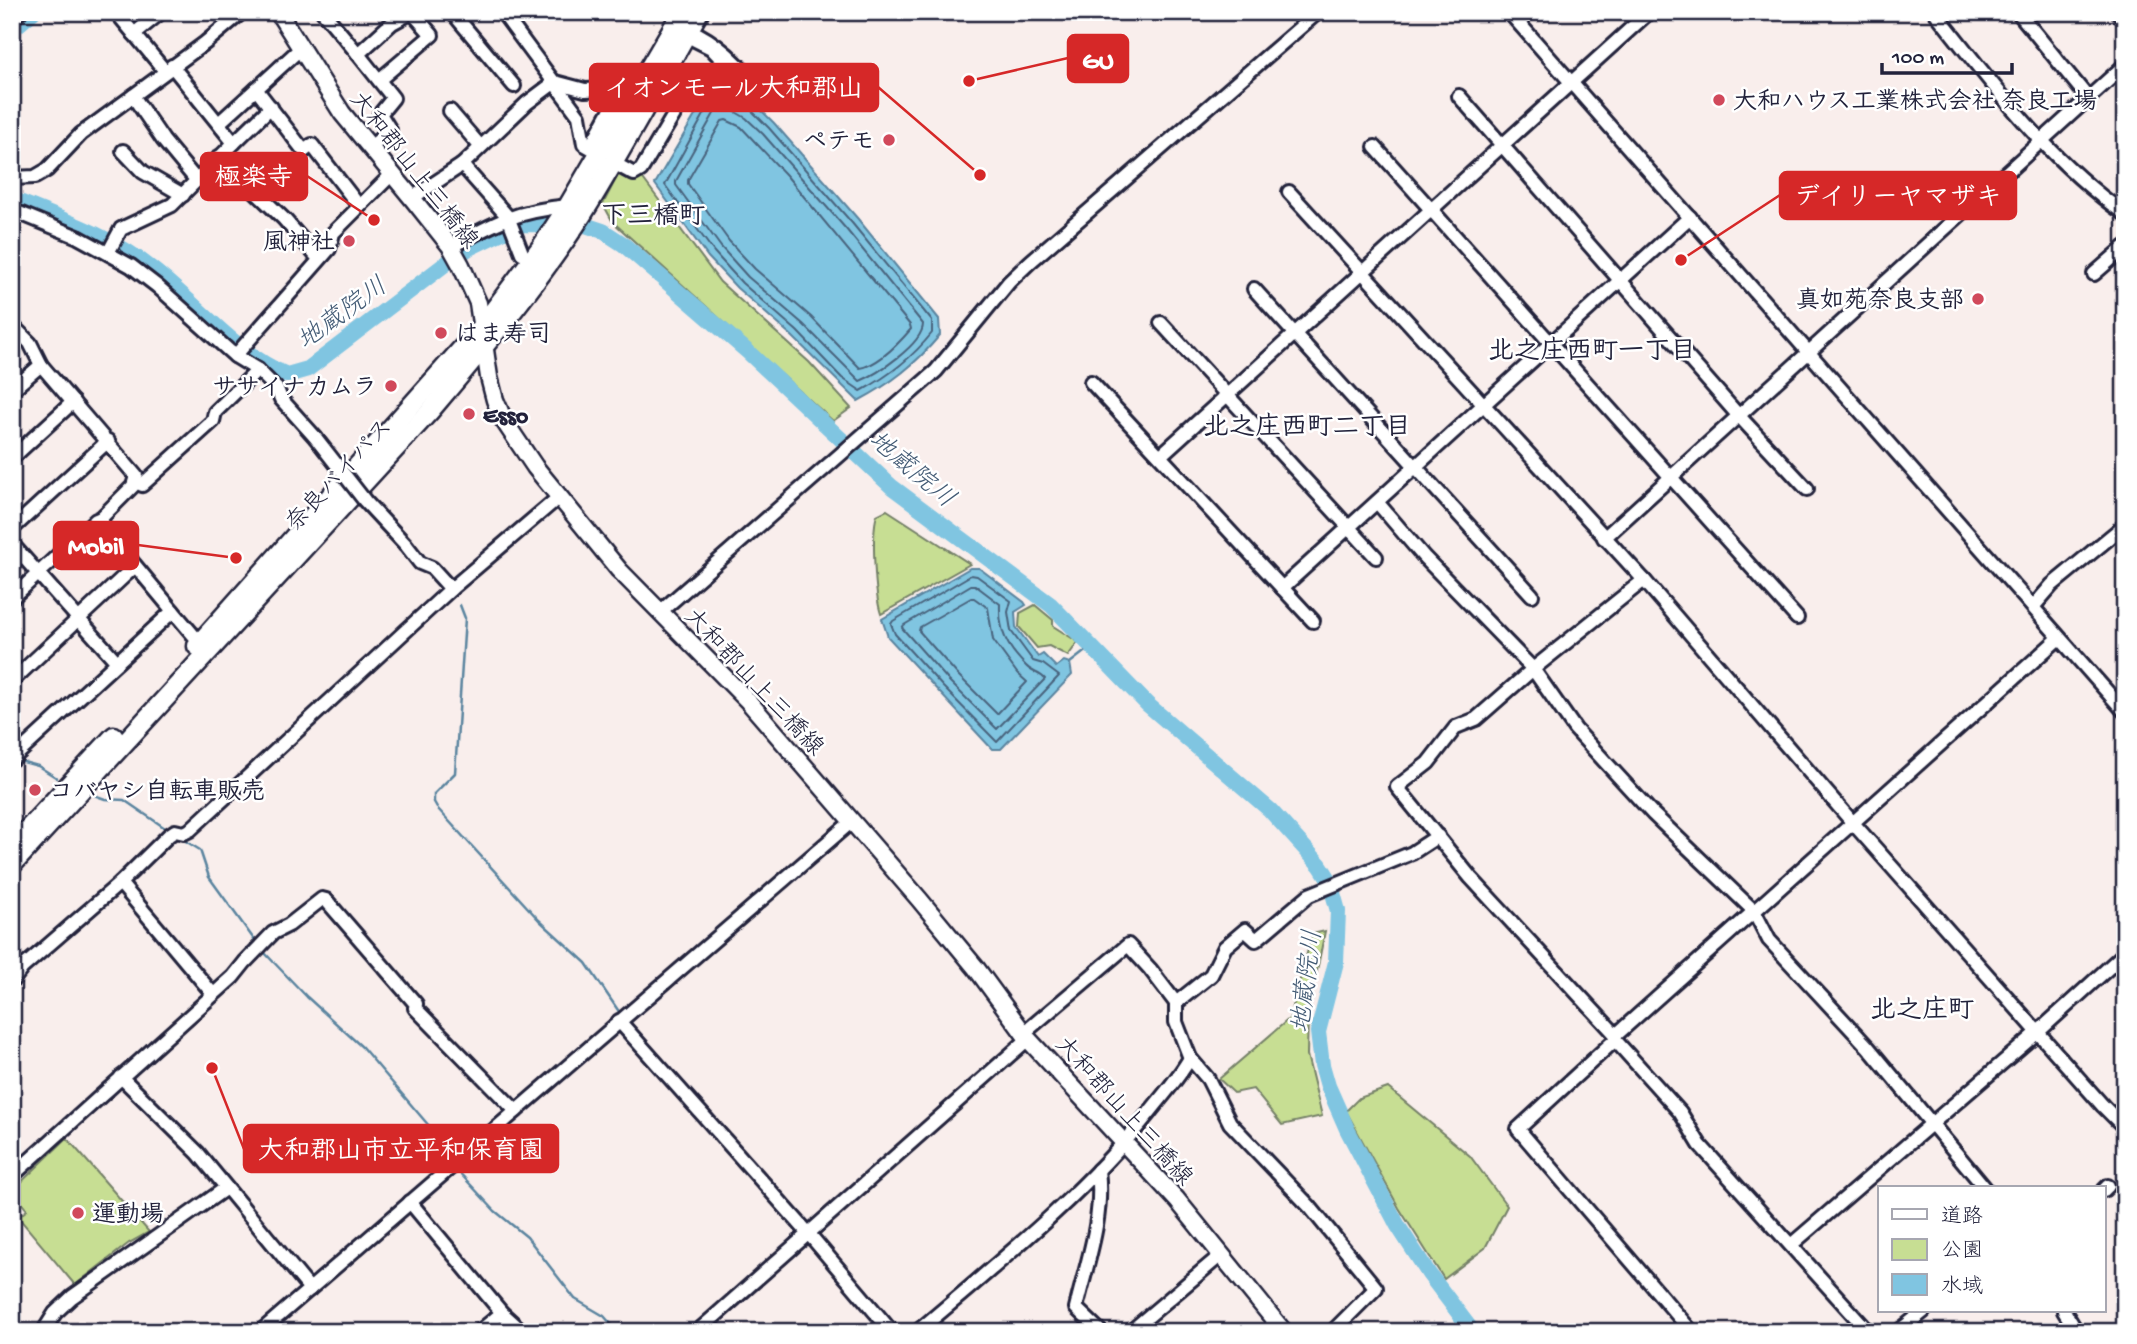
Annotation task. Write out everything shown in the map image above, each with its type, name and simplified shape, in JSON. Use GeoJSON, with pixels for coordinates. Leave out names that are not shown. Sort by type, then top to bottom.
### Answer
{"type":"FeatureCollection","features":[{"type":"Feature","properties":{"kind":"highway","name":"奈良バイパス"},"geometry":{"type":"LineString","coordinates":[[12,865],[429,412],[484,347],[561,245],[571,211],[597,148],[682,12]]}},
{"type":"Feature","properties":{"kind":"highway","name":"奈良バイパス"},"geometry":{"type":"LineString","coordinates":[[12,846],[200,643],[482,326],[571,211],[699,12]]}},
{"type":"Feature","properties":{"kind":"main road","name":"大和郡山上三橋線"},"geometry":{"type":"LineString","coordinates":[[278,12],[342,113],[412,198],[461,265],[478,303],[495,400],[518,445],[619,570],[748,701],[958,946],[1026,1036],[1177,1200],[1284,1332]]}},
{"type":"Feature","properties":{"kind":"street"},"geometry":{"type":"LineString","coordinates":[[12,19],[20,12]]}},
{"type":"Feature","properties":{"kind":"street"},"geometry":{"type":"LineString","coordinates":[[116,12],[219,123],[234,143]]}},
{"type":"Feature","properties":{"kind":"street"},"geometry":{"type":"LineString","coordinates":[[134,34],[161,12]]}},
{"type":"Feature","properties":{"kind":"street"},"geometry":{"type":"LineString","coordinates":[[323,12],[393,98],[380,114],[390,130],[370,148]]}},
{"type":"Feature","properties":{"kind":"street"},"geometry":{"type":"LineString","coordinates":[[358,54],[392,23],[412,12],[432,35],[379,80]]}},
{"type":"Feature","properties":{"kind":"street"},"geometry":{"type":"LineString","coordinates":[[452,12],[514,86]]}},
{"type":"Feature","properties":{"kind":"street"},"geometry":{"type":"LineString","coordinates":[[502,12],[579,116],[584,144],[597,148]]}},
{"type":"Feature","properties":{"kind":"street"},"geometry":{"type":"LineString","coordinates":[[660,612],[936,371],[1009,282],[1030,262],[1318,12]]}},
{"type":"Feature","properties":{"kind":"street"},"geometry":{"type":"LineString","coordinates":[[1509,12],[2125,712]]}},
{"type":"Feature","properties":{"kind":"street"},"geometry":{"type":"LineString","coordinates":[[1160,456],[1649,12]]}},
{"type":"Feature","properties":{"kind":"street"},"geometry":{"type":"LineString","coordinates":[[1935,12],[2040,142],[2095,192],[2125,214]]}},
{"type":"Feature","properties":{"kind":"street"},"geometry":{"type":"LineString","coordinates":[[2018,12],[2088,98]]}},
{"type":"Feature","properties":{"kind":"street"},"geometry":{"type":"LineString","coordinates":[[2118,12],[2125,21]]}},
{"type":"Feature","properties":{"kind":"street"},"geometry":{"type":"LineString","coordinates":[[12,178],[35,177],[47,170],[81,134],[236,14]]}},
{"type":"Feature","properties":{"kind":"street"},"geometry":{"type":"LineString","coordinates":[[621,167],[634,174],[641,170],[694,81],[726,64],[711,48],[695,40],[698,34],[717,44],[769,101]]}},
{"type":"Feature","properties":{"kind":"street"},"geometry":{"type":"LineString","coordinates":[[219,123],[300,48]]}},
{"type":"Feature","properties":{"kind":"street"},"geometry":{"type":"LineString","coordinates":[[1604,538],[2125,65]]}},
{"type":"Feature","properties":{"kind":"street"},"geometry":{"type":"LineString","coordinates":[[412,198],[462,164],[555,82]]}},
{"type":"Feature","properties":{"kind":"street"},"geometry":{"type":"LineString","coordinates":[[555,82],[585,90],[606,89],[618,96],[594,140],[597,148]]}},
{"type":"Feature","properties":{"kind":"street"},"geometry":{"type":"LineString","coordinates":[[256,89],[304,151],[312,145],[359,206]]}},
{"type":"Feature","properties":{"kind":"street"},"geometry":{"type":"LineString","coordinates":[[133,96],[163,140],[197,181]]}},
{"type":"Feature","properties":{"kind":"street"},"geometry":{"type":"LineString","coordinates":[[1459,96],[1738,415],[1807,489]]}},
{"type":"Feature","properties":{"kind":"street"},"geometry":{"type":"LineString","coordinates":[[109,252],[121,229],[172,205],[271,107]]}},
{"type":"Feature","properties":{"kind":"street"},"geometry":{"type":"LineString","coordinates":[[450,111],[480,146]]}},
{"type":"Feature","properties":{"kind":"street"},"geometry":{"type":"LineString","coordinates":[[1376,147],[1797,618]]}},
{"type":"Feature","properties":{"kind":"street"},"geometry":{"type":"LineString","coordinates":[[123,150],[143,172],[183,195]]}},
{"type":"Feature","properties":{"kind":"street"},"geometry":{"type":"LineString","coordinates":[[219,158],[284,219],[319,259]]}},
{"type":"Feature","properties":{"kind":"street"},"geometry":{"type":"LineString","coordinates":[[462,164],[511,223],[522,253]]}},
{"type":"Feature","properties":{"kind":"street"},"geometry":{"type":"LineString","coordinates":[[236,354],[329,249],[333,233],[392,174]]}},
{"type":"Feature","properties":{"kind":"street"},"geometry":{"type":"LineString","coordinates":[[1289,192],[1644,580],[1853,823],[2102,1106],[2125,1128]]}},
{"type":"Feature","properties":{"kind":"street"},"geometry":{"type":"LineString","coordinates":[[12,210],[109,252],[157,286],[258,370],[319,432],[351,475]]}},
{"type":"Feature","properties":{"kind":"street"},"geometry":{"type":"LineString","coordinates":[[451,248],[511,223],[526,211],[571,211]]}},
{"type":"Feature","properties":{"kind":"street"},"geometry":{"type":"LineString","coordinates":[[1282,588],[1690,217]]}},
{"type":"Feature","properties":{"kind":"street"},"geometry":{"type":"LineString","coordinates":[[2094,274],[2125,247]]}},
{"type":"Feature","properties":{"kind":"street"},"geometry":{"type":"LineString","coordinates":[[1254,289],[1532,595]]}},
{"type":"Feature","properties":{"kind":"street"},"geometry":{"type":"LineString","coordinates":[[1161,323],[1376,557]]}},
{"type":"Feature","properties":{"kind":"street"},"geometry":{"type":"LineString","coordinates":[[13,327],[30,343],[41,365],[133,471],[136,482],[142,485],[213,421],[215,412],[258,370]]}},
{"type":"Feature","properties":{"kind":"street"},"geometry":{"type":"LineString","coordinates":[[12,390],[41,365]]}},
{"type":"Feature","properties":{"kind":"street"},"geometry":{"type":"LineString","coordinates":[[1091,382],[1312,621]]}},
{"type":"Feature","properties":{"kind":"street"},"geometry":{"type":"LineString","coordinates":[[277,389],[281,399],[365,501],[420,563],[432,568],[451,589]]}},
{"type":"Feature","properties":{"kind":"street"},"geometry":{"type":"LineString","coordinates":[[12,458],[73,402]]}},
{"type":"Feature","properties":{"kind":"street"},"geometry":{"type":"LineString","coordinates":[[12,529],[107,441]]}},
{"type":"Feature","properties":{"kind":"street"},"geometry":{"type":"LineString","coordinates":[[12,598],[96,520],[101,519],[136,482]]}},
{"type":"Feature","properties":{"kind":"street"},"geometry":{"type":"LineString","coordinates":[[12,981],[22,968],[120,883],[172,833],[190,830],[451,589],[559,497]]}},
{"type":"Feature","properties":{"kind":"street"},"geometry":{"type":"LineString","coordinates":[[1377,502],[1424,557],[1533,669],[1583,738],[1653,814],[1755,911],[1769,940],[1868,1047],[1983,1186]]}},
{"type":"Feature","properties":{"kind":"street"},"geometry":{"type":"LineString","coordinates":[[101,519],[104,528],[200,643]]}},
{"type":"Feature","properties":{"kind":"street"},"geometry":{"type":"LineString","coordinates":[[2033,607],[2052,584],[2125,525]]}},
{"type":"Feature","properties":{"kind":"street"},"geometry":{"type":"LineString","coordinates":[[12,544],[117,662]]}},
{"type":"Feature","properties":{"kind":"street"},"geometry":{"type":"LineString","coordinates":[[12,681],[135,566]]}},
{"type":"Feature","properties":{"kind":"street"},"geometry":{"type":"LineString","coordinates":[[1644,580],[1533,669],[1476,719],[1456,727],[1428,763],[1397,787],[1471,878],[1616,1037],[1680,1112],[1700,1145],[1869,1332]]}},
{"type":"Feature","properties":{"kind":"street"},"geometry":{"type":"LineString","coordinates":[[13,757],[173,611]]}},
{"type":"Feature","properties":{"kind":"street"},"geometry":{"type":"LineString","coordinates":[[1692,1332],[1518,1129],[1616,1037],[2059,638]]}},
{"type":"Feature","properties":{"kind":"street"},"geometry":{"type":"LineString","coordinates":[[260,1332],[850,822]]}},
{"type":"Feature","properties":{"kind":"street"},"geometry":{"type":"LineString","coordinates":[[1176,1003],[1210,975],[1225,947],[1245,930],[1256,940],[1309,895],[1412,853],[1438,836]]}},
{"type":"Feature","properties":{"kind":"street"},"geometry":{"type":"LineString","coordinates":[[120,883],[213,993]]}},
{"type":"Feature","properties":{"kind":"street"},"geometry":{"type":"LineString","coordinates":[[12,1176],[233,977],[273,933],[289,925],[322,899],[326,900],[416,1004],[415,1008],[516,1111]]}},
{"type":"Feature","properties":{"kind":"street"},"geometry":{"type":"LineString","coordinates":[[697,1332],[1128,945],[1176,1003],[1176,1022],[1190,1058],[1208,1080],[1230,1123],[1310,1206],[1376,1287],[1332,1332]]}},
{"type":"Feature","properties":{"kind":"street"},"geometry":{"type":"LineString","coordinates":[[1791,1245],[2038,1032],[2125,953]]}},
{"type":"Feature","properties":{"kind":"street"},"geometry":{"type":"LineString","coordinates":[[12,957],[22,968]]}},
{"type":"Feature","properties":{"kind":"street"},"geometry":{"type":"LineString","coordinates":[[624,1018],[811,1232],[892,1332]]}},
{"type":"Feature","properties":{"kind":"street"},"geometry":{"type":"LineString","coordinates":[[917,1332],[1018,1247],[1124,1145],[1177,1080],[1190,1058]]}},
{"type":"Feature","properties":{"kind":"street"},"geometry":{"type":"LineString","coordinates":[[121,1077],[198,1153],[310,1289]]}},
{"type":"Feature","properties":{"kind":"street"},"geometry":{"type":"LineString","coordinates":[[1098,1170],[1099,1211],[1076,1308],[1101,1332]]}},
{"type":"Feature","properties":{"kind":"street"},"geometry":{"type":"LineString","coordinates":[[43,1332],[55,1313],[72,1297],[226,1188]]}},
{"type":"Feature","properties":{"kind":"street"},"geometry":{"type":"LineString","coordinates":[[410,1202],[502,1313],[523,1332]]}},
{"type":"Feature","properties":{"kind":"street"},"geometry":{"type":"LineString","coordinates":[[1130,1332],[1222,1255]]}},
{"type":"Feature","properties":{"kind":"street"},"geometry":{"type":"LineString","coordinates":[[1898,1332],[1923,1312]]}},
{"type":"Feature","properties":{"kind":"street"},"geometry":{"type":"LineString","coordinates":[[2065,1312],[2077,1332]]}},
{"type":"Feature","properties":{"kind":"street"},"geometry":{"type":"LineString","coordinates":[[479,1332],[502,1313]]}},
{"type":"Feature","properties":{"kind":"green space"},"geometry":{"type":"Polygon","coordinates":[[[638,172],[720,282],[809,362],[851,408],[833,421],[613,222],[603,204],[619,173],[638,172]]]}},
{"type":"Feature","properties":{"kind":"green space"},"geometry":{"type":"Polygon","coordinates":[[[887,510],[970,564],[881,614],[874,536],[877,515],[887,510]]]}},
{"type":"Feature","properties":{"kind":"green space"},"geometry":{"type":"Polygon","coordinates":[[[1035,605],[1053,620],[1053,626],[1078,642],[1068,656],[1049,646],[1037,648],[1019,627],[1020,613],[1035,605]]]}},
{"type":"Feature","properties":{"kind":"green space"},"geometry":{"type":"Polygon","coordinates":[[[1325,931],[1308,1015],[1307,1055],[1322,1116],[1282,1125],[1253,1089],[1234,1093],[1219,1079],[1290,1018],[1312,934],[1325,931]]]}},
{"type":"Feature","properties":{"kind":"green space"},"geometry":{"type":"Polygon","coordinates":[[[1388,1088],[1470,1156],[1507,1206],[1485,1248],[1444,1279],[1399,1208],[1346,1111],[1359,1098],[1388,1088]]]}},
{"type":"Feature","properties":{"kind":"green space","name":"運動場"},"geometry":{"type":"Polygon","coordinates":[[[67,1138],[149,1232],[129,1243],[75,1285],[18,1217],[27,1210],[12,1191],[67,1138]]]}},
{"type":"Feature","properties":{"kind":"water"},"geometry":{"type":"Polygon","coordinates":[[[731,90],[755,104],[774,123],[858,219],[939,319],[940,335],[921,355],[892,380],[858,401],[792,336],[737,288],[708,257],[655,184],[707,95],[731,90]]]}},
{"type":"Feature","properties":{"kind":"water"},"geometry":{"type":"Polygon","coordinates":[[[970,568],[979,568],[1024,602],[1026,605],[1015,612],[1016,627],[1038,657],[1043,654],[1056,667],[1064,661],[1070,663],[1072,675],[1001,749],[992,749],[888,637],[882,619],[970,568]]]}},
{"type":"Feature","properties":{"kind":"waterway"},"geometry":{"type":"LineString","coordinates":[[12,30],[33,12]]}},
{"type":"Feature","properties":{"kind":"waterway","name":"地蔵院川"},"geometry":{"type":"LineString","coordinates":[[12,199],[85,229],[136,257],[234,342],[287,375],[308,369],[469,248],[519,224],[585,225],[603,231],[623,244],[748,352],[892,487],[1051,605],[1147,704],[1270,810],[1320,865],[1329,879],[1338,911],[1336,962],[1318,1032],[1328,1086],[1347,1129],[1398,1226],[1429,1274],[1473,1332]]}},
{"type":"Feature","properties":{"kind":"waterway"},"geometry":{"type":"LineString","coordinates":[[460,605],[465,618],[455,773],[434,794],[434,802],[539,920],[586,963],[622,1016]]}},
{"type":"Feature","properties":{"kind":"waterway"},"geometry":{"type":"LineString","coordinates":[[1070,663],[1092,646]]}},
{"type":"Feature","properties":{"kind":"waterway"},"geometry":{"type":"LineString","coordinates":[[16,760],[38,766],[57,778]]}},
{"type":"Feature","properties":{"kind":"waterway"},"geometry":{"type":"LineString","coordinates":[[94,795],[105,799],[124,800],[168,830]]}},
{"type":"Feature","properties":{"kind":"waterway"},"geometry":{"type":"LineString","coordinates":[[179,837],[200,850],[209,877],[258,945]]}},
{"type":"Feature","properties":{"kind":"waterway"},"geometry":{"type":"LineString","coordinates":[[262,950],[307,997],[362,1047],[430,1127],[451,1161]]}},
{"type":"Feature","properties":{"kind":"waterway"},"geometry":{"type":"LineString","coordinates":[[673,1073],[718,1122]]}},
{"type":"Feature","properties":{"kind":"waterway"},"geometry":{"type":"LineString","coordinates":[[456,1169],[495,1211],[527,1237],[575,1299],[604,1316],[618,1332]]}},
{"type":"Feature","properties":{"kind":"place","name":"GU"},"geometry":{"type":"Point","coordinates":[969,81]}},
{"type":"Feature","properties":{"kind":"place","name":"大和ハウス工業株式会社 奈良工場"},"geometry":{"type":"Point","coordinates":[1719,100]}},
{"type":"Feature","properties":{"kind":"place","name":"ペテモ"},"geometry":{"type":"Point","coordinates":[889,140]}},
{"type":"Feature","properties":{"kind":"place","name":"イオンモール大和郡山"},"geometry":{"type":"Point","coordinates":[980,175]}},
{"type":"Feature","properties":{"kind":"place","name":"極楽寺"},"geometry":{"type":"Point","coordinates":[374,220]}},
{"type":"Feature","properties":{"kind":"place","name":"風神社"},"geometry":{"type":"Point","coordinates":[349,241]}},
{"type":"Feature","properties":{"kind":"place","name":"デイリーヤマザキ"},"geometry":{"type":"Point","coordinates":[1681,260]}},
{"type":"Feature","properties":{"kind":"place","name":"真如苑奈良支部"},"geometry":{"type":"Point","coordinates":[1978,299]}},
{"type":"Feature","properties":{"kind":"place","name":"はま寿司"},"geometry":{"type":"Point","coordinates":[441,333]}},
{"type":"Feature","properties":{"kind":"place","name":"ササイナカムラ"},"geometry":{"type":"Point","coordinates":[391,386]}},
{"type":"Feature","properties":{"kind":"place","name":"Esso"},"geometry":{"type":"Point","coordinates":[469,414]}},
{"type":"Feature","properties":{"kind":"place","name":"Mobil"},"geometry":{"type":"Point","coordinates":[236,558]}},
{"type":"Feature","properties":{"kind":"place","name":"コバヤシ自転車販売"},"geometry":{"type":"Point","coordinates":[35,790]}},
{"type":"Feature","properties":{"kind":"place","name":"大和郡山市立平和保育園"},"geometry":{"type":"Point","coordinates":[212,1068]}},
{"type":"Feature","properties":{"kind":"place","name":"運動場"},"geometry":{"type":"Point","coordinates":[78,1213]}},
{"type":"Feature","properties":{"kind":"district","name":"下三橋町"},"geometry":{"type":"Point","coordinates":[653,214]}},
{"type":"Feature","properties":{"kind":"district","name":"北之庄西町一丁目"},"geometry":{"type":"Point","coordinates":[1592,349]}},
{"type":"Feature","properties":{"kind":"district","name":"北之庄西町二丁目"},"geometry":{"type":"Point","coordinates":[1307,425]}},
{"type":"Feature","properties":{"kind":"district","name":"北之庄町"},"geometry":{"type":"Point","coordinates":[1922,1008]}}]}
